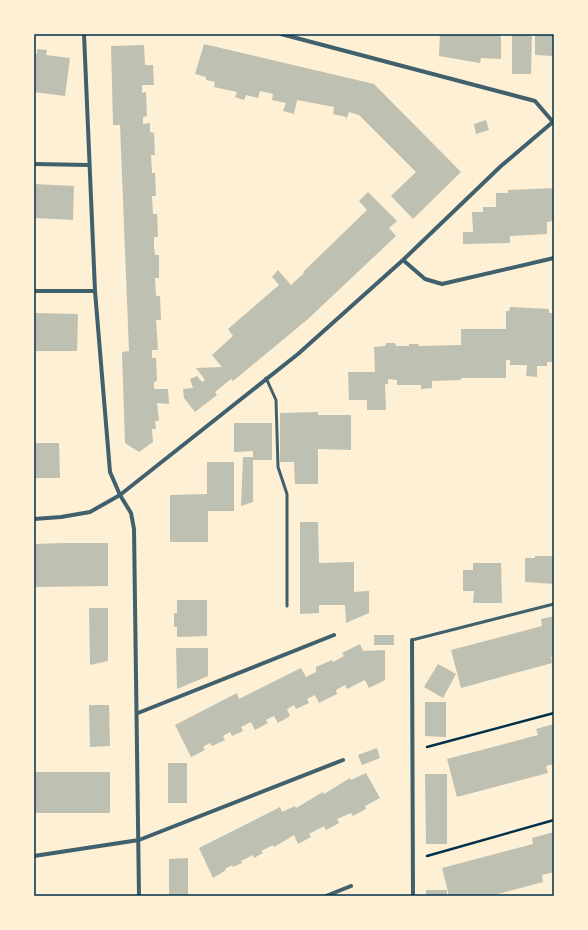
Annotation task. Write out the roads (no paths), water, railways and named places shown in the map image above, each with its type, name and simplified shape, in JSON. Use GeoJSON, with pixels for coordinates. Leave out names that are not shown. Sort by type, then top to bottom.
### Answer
{"type":"FeatureCollection","features":[{"type":"Feature","properties":{"kind":"street"},"geometry":{"type":"LineString","coordinates":[[84,34],[95,291],[110,472],[120,495],[131,513],[134,529],[140,896]]}},
{"type":"Feature","properties":{"kind":"street"},"geometry":{"type":"LineString","coordinates":[[34,519],[61,518],[90,512],[120,495],[298,354],[403,260],[501,166],[553,121],[535,101],[281,34]]}},
{"type":"Feature","properties":{"kind":"street"},"geometry":{"type":"LineString","coordinates":[[34,164],[89,166]]}},
{"type":"Feature","properties":{"kind":"street"},"geometry":{"type":"LineString","coordinates":[[403,260],[426,279],[442,284],[554,258]]}},
{"type":"Feature","properties":{"kind":"street"},"geometry":{"type":"LineString","coordinates":[[34,291],[95,291]]}},
{"type":"Feature","properties":{"kind":"street"},"geometry":{"type":"LineString","coordinates":[[138,713],[334,635]]}},
{"type":"Feature","properties":{"kind":"street"},"geometry":{"type":"LineString","coordinates":[[412,640],[413,896]]}},
{"type":"Feature","properties":{"kind":"street"},"geometry":{"type":"LineString","coordinates":[[34,856],[139,840],[343,760]]}},
{"type":"Feature","properties":{"kind":"street"},"geometry":{"type":"LineString","coordinates":[[326,896],[351,886]]}},
{"type":"Feature","properties":{"kind":"lane"},"geometry":{"type":"LineString","coordinates":[[266,378],[276,400],[278,467],[287,494],[287,606]]}},
{"type":"Feature","properties":{"kind":"lane"},"geometry":{"type":"LineString","coordinates":[[412,640],[554,604]]}}]}
